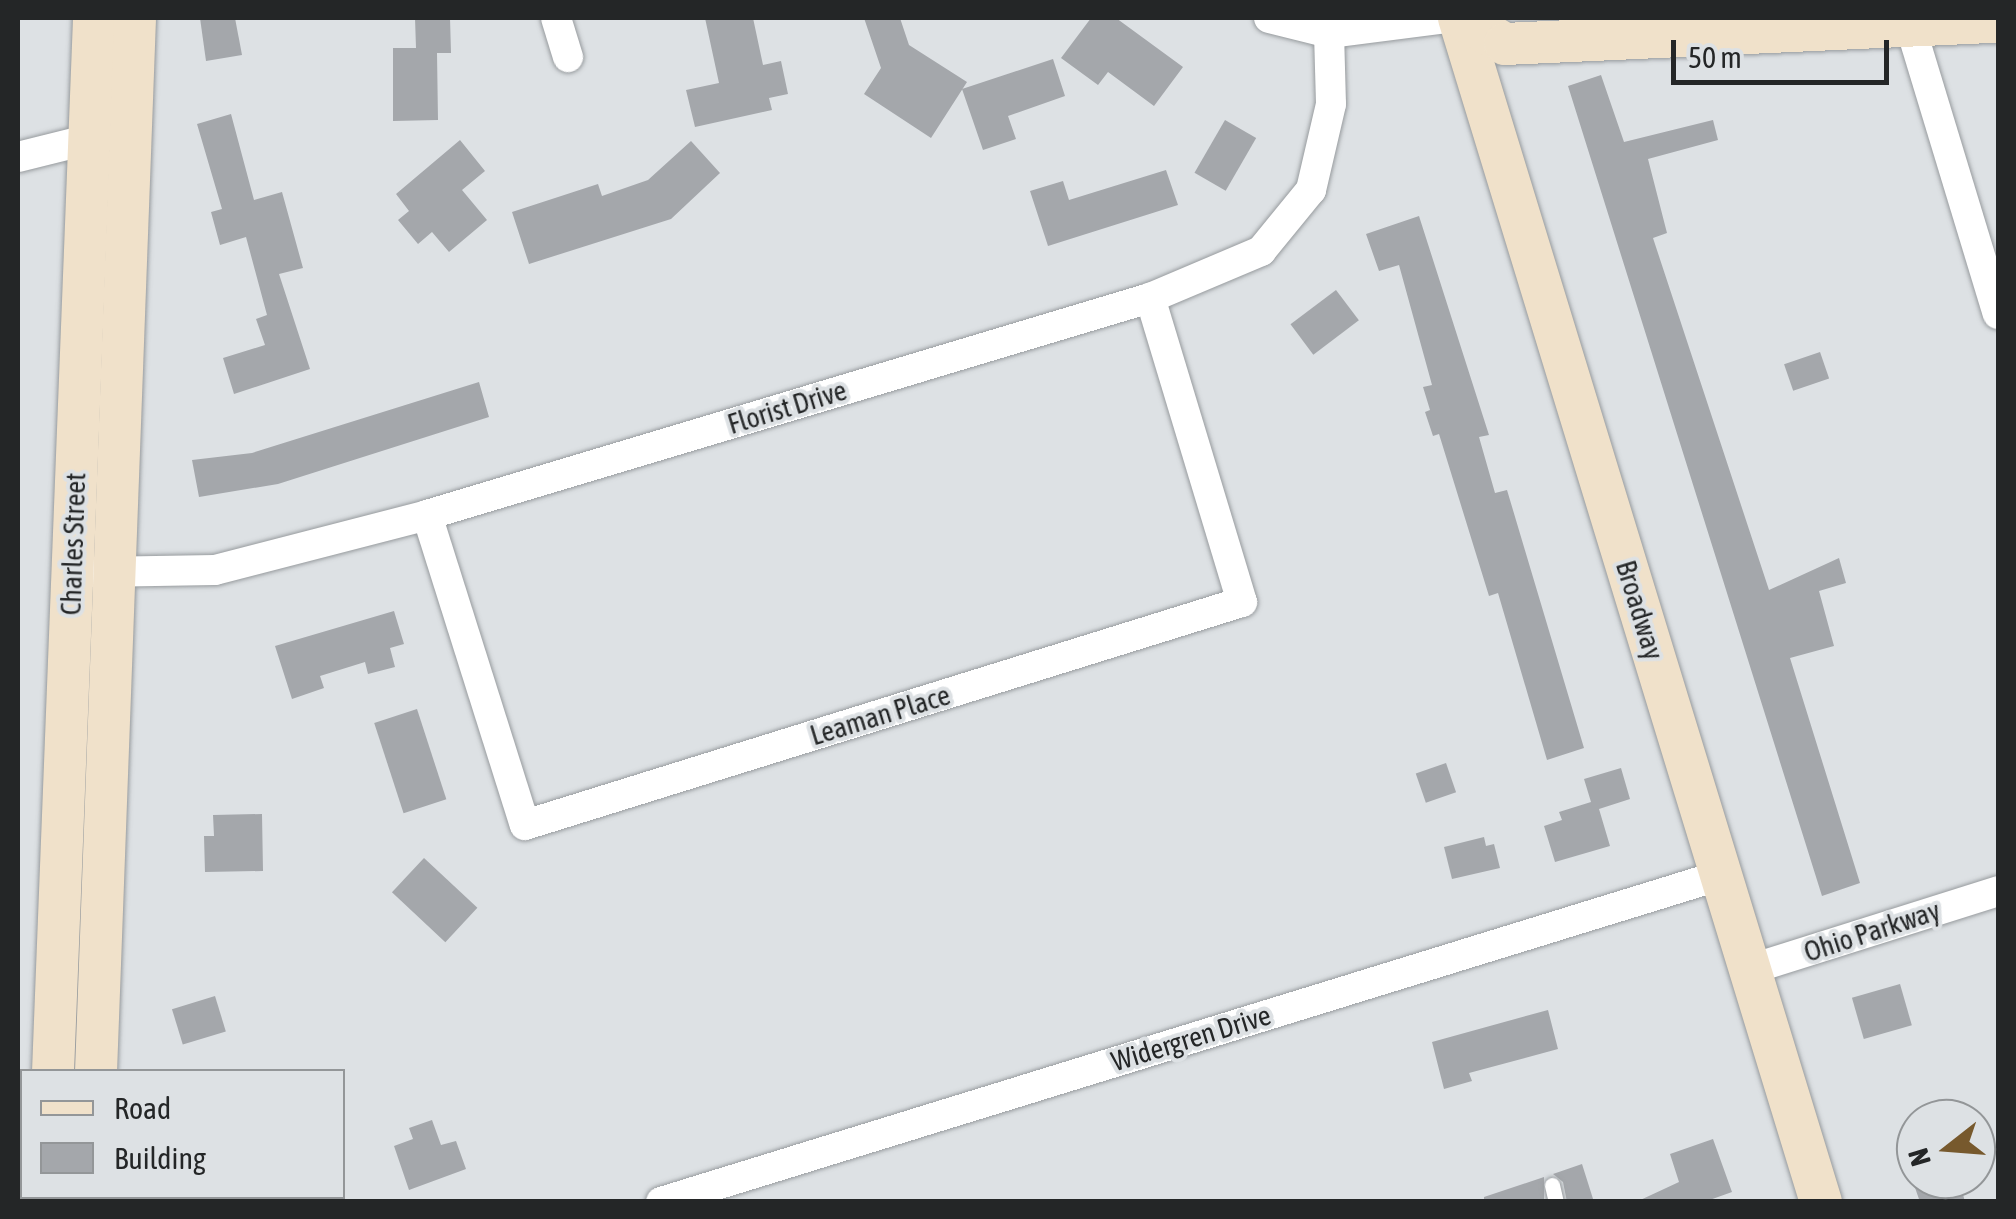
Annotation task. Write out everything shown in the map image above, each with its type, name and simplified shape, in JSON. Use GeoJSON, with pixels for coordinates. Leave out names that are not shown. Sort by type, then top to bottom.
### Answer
{"type":"FeatureCollection","features":[{"type":"Feature","properties":{"kind":"main road","name":"Charles Street"},"geometry":{"type":"LineString","coordinates":[[94,18],[90,136],[96,1069]]}},
{"type":"Feature","properties":{"kind":"main road","name":"Charles Street"},"geometry":{"type":"LineString","coordinates":[[53,1069],[92,572],[132,133],[135,18]]}},
{"type":"Feature","properties":{"kind":"main road"},"geometry":{"type":"LineString","coordinates":[[1460,18],[1504,44],[1909,22],[1998,22]]}},
{"type":"Feature","properties":{"kind":"main road","name":"Broadway"},"geometry":{"type":"LineString","coordinates":[[1460,18],[1722,875],[1745,971],[1820,1202]]}},
{"type":"Feature","properties":{"kind":"street"},"geometry":{"type":"LineString","coordinates":[[556,18],[568,57]]}},
{"type":"Feature","properties":{"kind":"street"},"geometry":{"type":"LineString","coordinates":[[1269,18],[1329,32],[1446,18]]}},
{"type":"Feature","properties":{"kind":"street"},"geometry":{"type":"LineString","coordinates":[[1909,22],[1998,314]]}},
{"type":"Feature","properties":{"kind":"street","name":"Florist Drive"},"geometry":{"type":"LineString","coordinates":[[92,572],[215,570],[426,515],[1150,298],[1261,251],[1311,190],[1331,104],[1329,32]]}},
{"type":"Feature","properties":{"kind":"street"},"geometry":{"type":"LineString","coordinates":[[18,157],[90,136],[132,133]]}},
{"type":"Feature","properties":{"kind":"street","name":"Leaman Place"},"geometry":{"type":"LineString","coordinates":[[426,515],[524,825],[1242,602],[1150,298]]}},
{"type":"Feature","properties":{"kind":"street","name":"Widergren Drive"},"geometry":{"type":"LineString","coordinates":[[661,1202],[1722,875]]}},
{"type":"Feature","properties":{"kind":"street","name":"Ohio Parkway"},"geometry":{"type":"LineString","coordinates":[[1745,971],[1998,891]]}},
{"type":"Feature","properties":{"kind":"lane"},"geometry":{"type":"LineString","coordinates":[[1552,1185],[1556,1202]]}},
{"type":"Feature","properties":{"kind":"building"},"geometry":{"type":"Polygon","coordinates":[[[200,18],[235,18],[242,55],[206,61],[200,18]]]}},
{"type":"Feature","properties":{"kind":"building"},"geometry":{"type":"Polygon","coordinates":[[[415,18],[450,18],[451,53],[437,53],[438,120],[393,121],[393,48],[416,48],[415,18]]]}},
{"type":"Feature","properties":{"kind":"building"},"geometry":{"type":"Polygon","coordinates":[[[705,18],[753,18],[763,65],[781,61],[788,94],[769,98],[772,110],[695,127],[686,90],[719,83],[705,18]]]}},
{"type":"Feature","properties":{"kind":"building"},"geometry":{"type":"Polygon","coordinates":[[[864,18],[900,18],[909,45],[967,82],[931,138],[864,94],[881,68],[864,18]]]}},
{"type":"Feature","properties":{"kind":"building"},"geometry":{"type":"Polygon","coordinates":[[[1091,18],[1116,18],[1183,67],[1154,106],[1108,72],[1098,85],[1061,58],[1091,18]]]}},
{"type":"Feature","properties":{"kind":"building"},"geometry":{"type":"Polygon","coordinates":[[[1053,59],[1065,96],[1008,116],[1016,139],[983,150],[962,89],[1053,59]]]}},
{"type":"Feature","properties":{"kind":"building"},"geometry":{"type":"Polygon","coordinates":[[[1601,75],[1624,142],[1713,120],[1718,140],[1648,159],[1667,233],[1653,238],[1769,590],[1839,558],[1846,583],[1819,591],[1834,646],[1790,658],[1860,883],[1822,896],[1568,86],[1601,75]]]}},
{"type":"Feature","properties":{"kind":"building"},"geometry":{"type":"Polygon","coordinates":[[[231,114],[254,200],[282,192],[303,268],[279,274],[310,369],[234,394],[223,358],[265,345],[256,319],[267,315],[246,237],[220,245],[211,212],[222,209],[197,124],[231,114]]]}},
{"type":"Feature","properties":{"kind":"building"},"geometry":{"type":"Polygon","coordinates":[[[1225,120],[1256,138],[1226,191],[1194,173],[1225,120]]]}},
{"type":"Feature","properties":{"kind":"building"},"geometry":{"type":"Polygon","coordinates":[[[460,140],[485,171],[462,190],[487,220],[449,252],[432,232],[418,244],[398,220],[409,211],[396,194],[460,140]]]}},
{"type":"Feature","properties":{"kind":"building"},"geometry":{"type":"Polygon","coordinates":[[[691,141],[720,173],[671,219],[529,264],[512,212],[598,184],[602,196],[648,180],[691,141]]]}},
{"type":"Feature","properties":{"kind":"building"},"geometry":{"type":"Polygon","coordinates":[[[1166,170],[1178,205],[1048,246],[1030,191],[1063,181],[1069,200],[1166,170]]]}},
{"type":"Feature","properties":{"kind":"building"},"geometry":{"type":"Polygon","coordinates":[[[1419,216],[1489,435],[1479,437],[1495,493],[1507,490],[1584,748],[1547,760],[1498,593],[1489,596],[1439,434],[1433,436],[1425,412],[1430,410],[1423,387],[1432,385],[1399,265],[1379,271],[1366,234],[1419,216]]]}},
{"type":"Feature","properties":{"kind":"building"},"geometry":{"type":"Polygon","coordinates":[[[1336,290],[1359,320],[1313,355],[1290,324],[1336,290]]]}},
{"type":"Feature","properties":{"kind":"building"},"geometry":{"type":"Polygon","coordinates":[[[1820,352],[1829,378],[1793,391],[1784,364],[1820,352]]]}},
{"type":"Feature","properties":{"kind":"building"},"geometry":{"type":"Polygon","coordinates":[[[479,382],[489,417],[278,484],[199,497],[192,460],[252,453],[479,382]]]}},
{"type":"Feature","properties":{"kind":"building"},"geometry":{"type":"Polygon","coordinates":[[[394,611],[404,644],[390,648],[395,667],[368,674],[365,662],[320,676],[324,688],[292,699],[275,646],[394,611]]]}},
{"type":"Feature","properties":{"kind":"building"},"geometry":{"type":"Polygon","coordinates":[[[417,709],[446,799],[404,813],[374,723],[417,709]]]}},
{"type":"Feature","properties":{"kind":"building"},"geometry":{"type":"Polygon","coordinates":[[[1446,763],[1456,792],[1426,803],[1416,773],[1446,763]]]}},
{"type":"Feature","properties":{"kind":"building"},"geometry":{"type":"Polygon","coordinates":[[[1621,768],[1630,799],[1599,809],[1610,846],[1555,862],[1544,826],[1562,820],[1559,812],[1591,802],[1584,779],[1621,768]]]}},
{"type":"Feature","properties":{"kind":"building"},"geometry":{"type":"Polygon","coordinates":[[[262,814],[263,871],[205,872],[204,836],[214,836],[213,815],[262,814]]]}},
{"type":"Feature","properties":{"kind":"building"},"geometry":{"type":"Polygon","coordinates":[[[1484,837],[1486,846],[1494,844],[1500,868],[1452,879],[1444,847],[1484,837]]]}},
{"type":"Feature","properties":{"kind":"building"},"geometry":{"type":"Polygon","coordinates":[[[424,858],[477,908],[445,942],[392,892],[424,858]]]}},
{"type":"Feature","properties":{"kind":"building"},"geometry":{"type":"Polygon","coordinates":[[[1900,984],[1912,1025],[1864,1039],[1852,998],[1900,984]]]}},
{"type":"Feature","properties":{"kind":"building"},"geometry":{"type":"Polygon","coordinates":[[[215,996],[226,1031],[183,1045],[172,1009],[215,996]]]}},
{"type":"Feature","properties":{"kind":"building"},"geometry":{"type":"Polygon","coordinates":[[[1548,1010],[1558,1049],[1469,1073],[1472,1081],[1444,1089],[1432,1042],[1548,1010]]]}},
{"type":"Feature","properties":{"kind":"building"},"geometry":{"type":"Polygon","coordinates":[[[432,1120],[441,1145],[456,1141],[466,1169],[409,1190],[394,1146],[413,1139],[409,1128],[432,1120]]]}},
{"type":"Feature","properties":{"kind":"building"},"geometry":{"type":"Polygon","coordinates":[[[1713,1139],[1732,1192],[1704,1202],[1636,1202],[1679,1182],[1670,1154],[1713,1139]]]}},
{"type":"Feature","properties":{"kind":"building"},"geometry":{"type":"Polygon","coordinates":[[[1582,1164],[1594,1202],[1567,1202],[1563,1182],[1553,1174],[1582,1164]]]}},
{"type":"Feature","properties":{"kind":"building"},"geometry":{"type":"Polygon","coordinates":[[[1544,1177],[1544,1202],[1484,1202],[1484,1197],[1544,1177]]]}},
{"type":"Feature","properties":{"kind":"building"},"geometry":{"type":"Polygon","coordinates":[[[1919,1199],[1965,1202],[1920,1202],[1919,1199]]]}}]}
